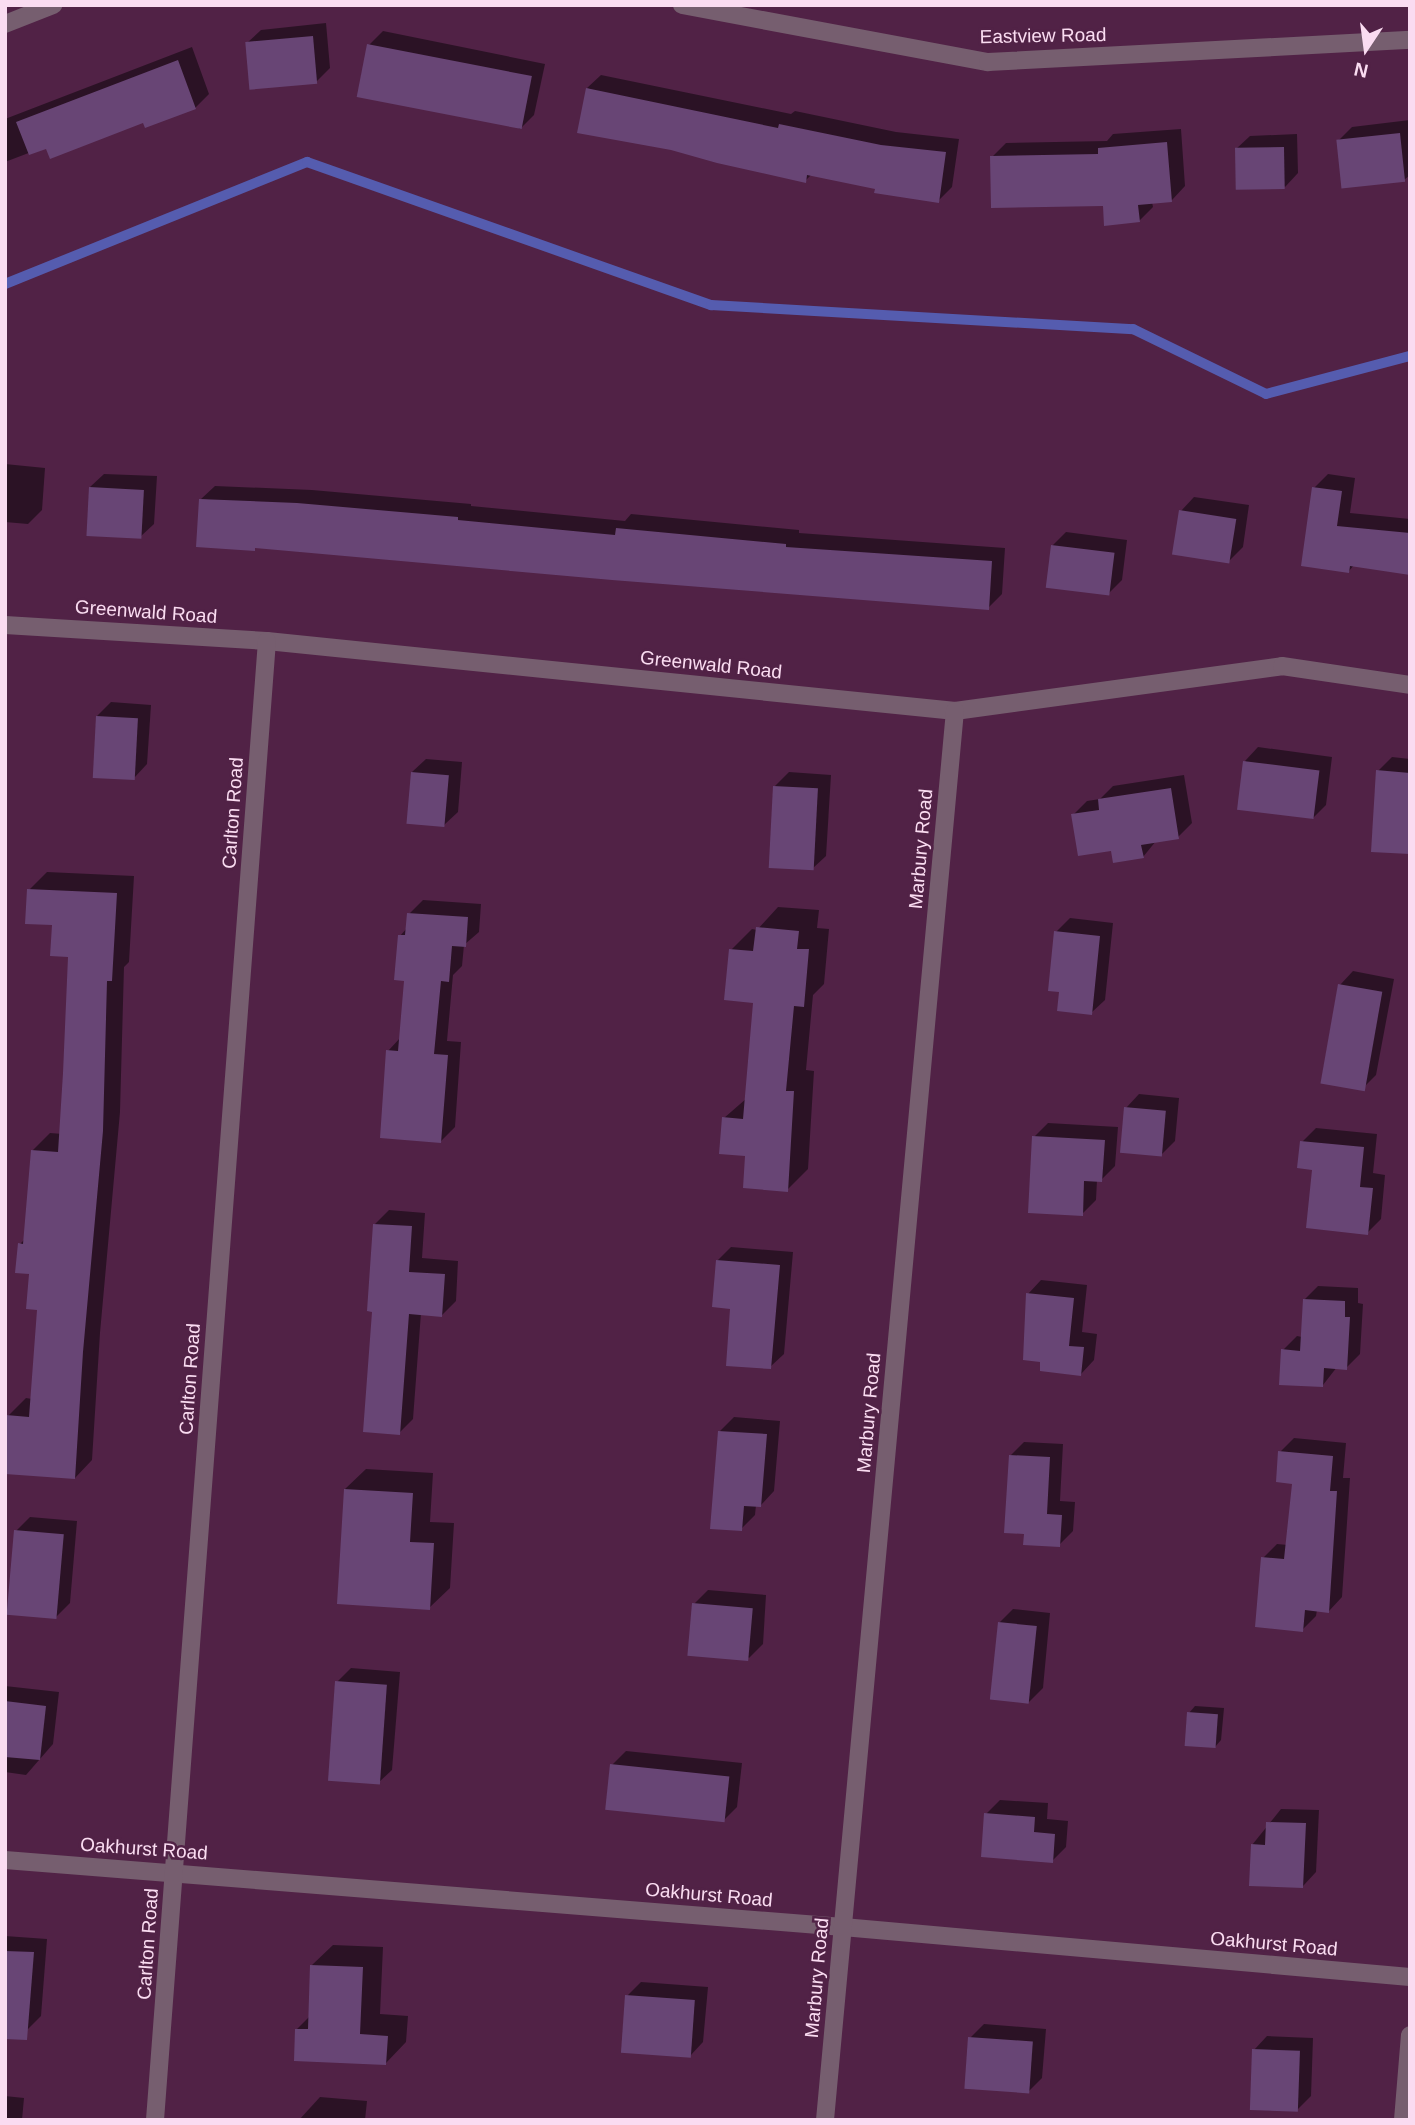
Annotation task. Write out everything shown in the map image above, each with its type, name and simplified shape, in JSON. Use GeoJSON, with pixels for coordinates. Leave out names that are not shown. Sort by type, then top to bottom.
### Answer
{"type":"FeatureCollection","features":[{"type":"Feature","properties":{"kind":"street"},"geometry":{"type":"LineString","coordinates":[[5,24],[52,5]]}},
{"type":"Feature","properties":{"kind":"street","name":"Eastview Road"},"geometry":{"type":"LineString","coordinates":[[682,5],[988,62],[1410,40]]}},
{"type":"Feature","properties":{"kind":"street","name":"Greenwald Road"},"geometry":{"type":"LineString","coordinates":[[5,625],[267,641],[955,710],[1282,666],[1410,685]]}},
{"type":"Feature","properties":{"kind":"street","name":"Carlton Road"},"geometry":{"type":"LineString","coordinates":[[155,2120],[267,641]]}},
{"type":"Feature","properties":{"kind":"street","name":"Marbury Road"},"geometry":{"type":"LineString","coordinates":[[825,2120],[955,710]]}},
{"type":"Feature","properties":{"kind":"street","name":"Oakhurst Road"},"geometry":{"type":"LineString","coordinates":[[5,1860],[842,1927],[1410,1977]]}},
{"type":"Feature","properties":{"kind":"street"},"geometry":{"type":"LineString","coordinates":[[1403,2120],[1410,2035]]}},
{"type":"Feature","properties":{"kind":"building"},"geometry":{"type":"Polygon","coordinates":[[[313,36],[317,84],[249,90],[245,42],[313,36]]]}},
{"type":"Feature","properties":{"kind":"building"},"geometry":{"type":"Polygon","coordinates":[[[367,44],[532,76],[522,129],[357,97],[367,44]]]}},
{"type":"Feature","properties":{"kind":"building"},"geometry":{"type":"Polygon","coordinates":[[[178,60],[196,109],[145,128],[143,123],[50,159],[46,149],[29,155],[16,122],[178,60]]]}},
{"type":"Feature","properties":{"kind":"building"},"geometry":{"type":"Polygon","coordinates":[[[586,88],[778,128],[779,124],[881,145],[946,152],[939,203],[874,193],[875,189],[807,175],[806,183],[671,150],[577,133],[586,88]]]}},
{"type":"Feature","properties":{"kind":"building"},"geometry":{"type":"Polygon","coordinates":[[[1400,133],[1405,182],[1341,188],[1336,140],[1400,133]]]}},
{"type":"Feature","properties":{"kind":"building"},"geometry":{"type":"Polygon","coordinates":[[[1167,142],[1172,202],[1138,205],[1140,222],[1104,226],[1103,206],[991,208],[990,156],[1098,154],[1098,148],[1167,142]]]}},
{"type":"Feature","properties":{"kind":"building"},"geometry":{"type":"Polygon","coordinates":[[[1284,147],[1285,189],[1236,190],[1235,148],[1284,147]]]}},
{"type":"Feature","properties":{"kind":"building"},"geometry":{"type":"Polygon","coordinates":[[[89,487],[144,490],[141,539],[86,536],[89,487]]]}},
{"type":"Feature","properties":{"kind":"building"},"geometry":{"type":"Polygon","coordinates":[[[1312,487],[1342,491],[1337,526],[1410,533],[1410,575],[1350,566],[1349,573],[1301,566],[1312,487]]]}},
{"type":"Feature","properties":{"kind":"building"},"geometry":{"type":"Polygon","coordinates":[[[199,499],[297,503],[458,517],[458,520],[615,535],[616,528],[786,544],[786,547],[992,561],[989,610],[255,548],[255,551],[196,547],[199,499]]]}},
{"type":"Feature","properties":{"kind":"building"},"geometry":{"type":"Polygon","coordinates":[[[1179,510],[1236,519],[1229,564],[1172,554],[1179,510]]]}},
{"type":"Feature","properties":{"kind":"building"},"geometry":{"type":"Polygon","coordinates":[[[1051,545],[1115,553],[1109,595],[1046,588],[1051,545]]]}},
{"type":"Feature","properties":{"kind":"building"},"geometry":{"type":"Polygon","coordinates":[[[96,716],[138,718],[135,780],[93,778],[96,716]]]}},
{"type":"Feature","properties":{"kind":"building"},"geometry":{"type":"Polygon","coordinates":[[[1243,761],[1319,770],[1313,819],[1237,810],[1243,761]]]}},
{"type":"Feature","properties":{"kind":"building"},"geometry":{"type":"Polygon","coordinates":[[[1376,770],[1410,773],[1410,854],[1371,852],[1376,770]]]}},
{"type":"Feature","properties":{"kind":"building"},"geometry":{"type":"Polygon","coordinates":[[[411,772],[449,775],[444,827],[406,824],[411,772]]]}},
{"type":"Feature","properties":{"kind":"building"},"geometry":{"type":"Polygon","coordinates":[[[773,786],[818,788],[814,870],[769,868],[773,786]]]}},
{"type":"Feature","properties":{"kind":"building"},"geometry":{"type":"Polygon","coordinates":[[[1171,788],[1179,839],[1141,845],[1144,858],[1113,863],[1111,851],[1078,856],[1071,814],[1099,810],[1098,799],[1171,788]]]}},
{"type":"Feature","properties":{"kind":"building"},"geometry":{"type":"Polygon","coordinates":[[[27,889],[117,893],[112,981],[107,981],[103,1131],[83,1352],[75,1479],[5,1474],[6,1415],[29,1417],[37,1310],[26,1309],[29,1274],[15,1273],[18,1243],[23,1244],[31,1150],[58,1152],[68,957],[50,956],[52,925],[25,924],[27,889]]]}},
{"type":"Feature","properties":{"kind":"building"},"geometry":{"type":"Polygon","coordinates":[[[407,913],[468,917],[466,947],[452,946],[449,982],[441,981],[434,1054],[448,1055],[441,1143],[380,1138],[386,1050],[398,1051],[404,981],[394,980],[398,935],[405,935],[407,913]]]}},
{"type":"Feature","properties":{"kind":"building"},"geometry":{"type":"Polygon","coordinates":[[[756,927],[799,931],[797,949],[809,949],[804,1007],[794,1006],[786,1091],[794,1091],[788,1192],[743,1188],[745,1156],[719,1154],[722,1117],[743,1119],[753,1003],[724,1000],[729,949],[753,951],[756,927]]]}},
{"type":"Feature","properties":{"kind":"building"},"geometry":{"type":"Polygon","coordinates":[[[1054,931],[1100,936],[1092,1015],[1057,1011],[1059,992],[1048,991],[1054,931]]]}},
{"type":"Feature","properties":{"kind":"building"},"geometry":{"type":"Polygon","coordinates":[[[1338,984],[1382,992],[1365,1091],[1320,1083],[1338,984]]]}},
{"type":"Feature","properties":{"kind":"building"},"geometry":{"type":"Polygon","coordinates":[[[1124,1107],[1166,1111],[1162,1156],[1120,1153],[1124,1107]]]}},
{"type":"Feature","properties":{"kind":"building"},"geometry":{"type":"Polygon","coordinates":[[[1032,1136],[1105,1140],[1102,1182],[1084,1181],[1083,1216],[1028,1213],[1032,1136]]]}},
{"type":"Feature","properties":{"kind":"building"},"geometry":{"type":"Polygon","coordinates":[[[1300,1141],[1364,1147],[1360,1187],[1373,1188],[1368,1235],[1306,1228],[1312,1170],[1297,1168],[1300,1141]]]}},
{"type":"Feature","properties":{"kind":"building"},"geometry":{"type":"Polygon","coordinates":[[[373,1224],[412,1226],[409,1272],[445,1274],[442,1317],[409,1314],[400,1435],[363,1432],[372,1312],[367,1311],[373,1224]]]}},
{"type":"Feature","properties":{"kind":"building"},"geometry":{"type":"Polygon","coordinates":[[[716,1260],[780,1265],[771,1369],[726,1366],[730,1309],[712,1307],[716,1260]]]}},
{"type":"Feature","properties":{"kind":"building"},"geometry":{"type":"Polygon","coordinates":[[[1026,1293],[1074,1298],[1069,1346],[1084,1347],[1081,1376],[1040,1371],[1040,1362],[1023,1360],[1026,1293]]]}},
{"type":"Feature","properties":{"kind":"building"},"geometry":{"type":"Polygon","coordinates":[[[1303,1299],[1345,1301],[1345,1317],[1350,1317],[1347,1370],[1324,1368],[1323,1387],[1279,1385],[1281,1349],[1300,1351],[1303,1299]]]}},
{"type":"Feature","properties":{"kind":"building"},"geometry":{"type":"Polygon","coordinates":[[[718,1431],[767,1434],[761,1507],[744,1506],[742,1531],[710,1529],[718,1431]]]}},
{"type":"Feature","properties":{"kind":"building"},"geometry":{"type":"Polygon","coordinates":[[[1278,1451],[1333,1456],[1330,1491],[1337,1491],[1329,1613],[1305,1610],[1303,1632],[1255,1627],[1261,1557],[1284,1559],[1292,1484],[1276,1482],[1278,1451]]]}},
{"type":"Feature","properties":{"kind":"building"},"geometry":{"type":"Polygon","coordinates":[[[1009,1455],[1050,1457],[1047,1514],[1062,1515],[1060,1547],[1023,1545],[1024,1534],[1004,1533],[1009,1455]]]}},
{"type":"Feature","properties":{"kind":"building"},"geometry":{"type":"Polygon","coordinates":[[[344,1489],[413,1493],[410,1542],[434,1543],[430,1610],[337,1604],[344,1489]]]}},
{"type":"Feature","properties":{"kind":"building"},"geometry":{"type":"Polygon","coordinates":[[[14,1530],[64,1534],[56,1619],[7,1615],[14,1530]]]}},
{"type":"Feature","properties":{"kind":"building"},"geometry":{"type":"Polygon","coordinates":[[[692,1603],[753,1608],[748,1661],[687,1656],[692,1603]]]}},
{"type":"Feature","properties":{"kind":"building"},"geometry":{"type":"Polygon","coordinates":[[[998,1622],[1037,1626],[1029,1704],[990,1700],[998,1622]]]}},
{"type":"Feature","properties":{"kind":"building"},"geometry":{"type":"Polygon","coordinates":[[[335,1681],[387,1685],[380,1784],[328,1781],[335,1681]]]}},
{"type":"Feature","properties":{"kind":"building"},"geometry":{"type":"Polygon","coordinates":[[[5,1701],[46,1706],[40,1760],[5,1757],[5,1701]]]}},
{"type":"Feature","properties":{"kind":"building"},"geometry":{"type":"Polygon","coordinates":[[[1187,1712],[1218,1714],[1216,1748],[1185,1746],[1187,1712]]]}},
{"type":"Feature","properties":{"kind":"building"},"geometry":{"type":"Polygon","coordinates":[[[610,1764],[729,1777],[725,1822],[605,1810],[610,1764]]]}},
{"type":"Feature","properties":{"kind":"building"},"geometry":{"type":"Polygon","coordinates":[[[984,1813],[1035,1817],[1034,1832],[1055,1834],[1053,1863],[981,1857],[984,1813]]]}},
{"type":"Feature","properties":{"kind":"building"},"geometry":{"type":"Polygon","coordinates":[[[1266,1822],[1306,1823],[1303,1888],[1249,1886],[1251,1844],[1265,1845],[1266,1822]]]}},
{"type":"Feature","properties":{"kind":"building"},"geometry":{"type":"Polygon","coordinates":[[[5,1951],[34,1952],[27,2040],[5,2039],[5,1951]]]}},
{"type":"Feature","properties":{"kind":"building"},"geometry":{"type":"Polygon","coordinates":[[[310,1965],[363,1967],[360,2034],[388,2036],[386,2065],[294,2061],[295,2029],[308,2029],[310,1965]]]}},
{"type":"Feature","properties":{"kind":"building"},"geometry":{"type":"Polygon","coordinates":[[[625,1995],[695,2000],[691,2058],[621,2053],[625,1995]]]}},
{"type":"Feature","properties":{"kind":"building"},"geometry":{"type":"Polygon","coordinates":[[[968,2037],[1033,2042],[1029,2093],[964,2089],[968,2037]]]}},
{"type":"Feature","properties":{"kind":"building"},"geometry":{"type":"Polygon","coordinates":[[[1252,2049],[1300,2051],[1298,2112],[1250,2110],[1252,2049]]]}},
{"type":"Feature","properties":{"kind":"waterway"},"geometry":{"type":"LineString","coordinates":[[5,284],[307,162],[711,305],[1133,329],[1266,394],[1410,356]]}}]}
